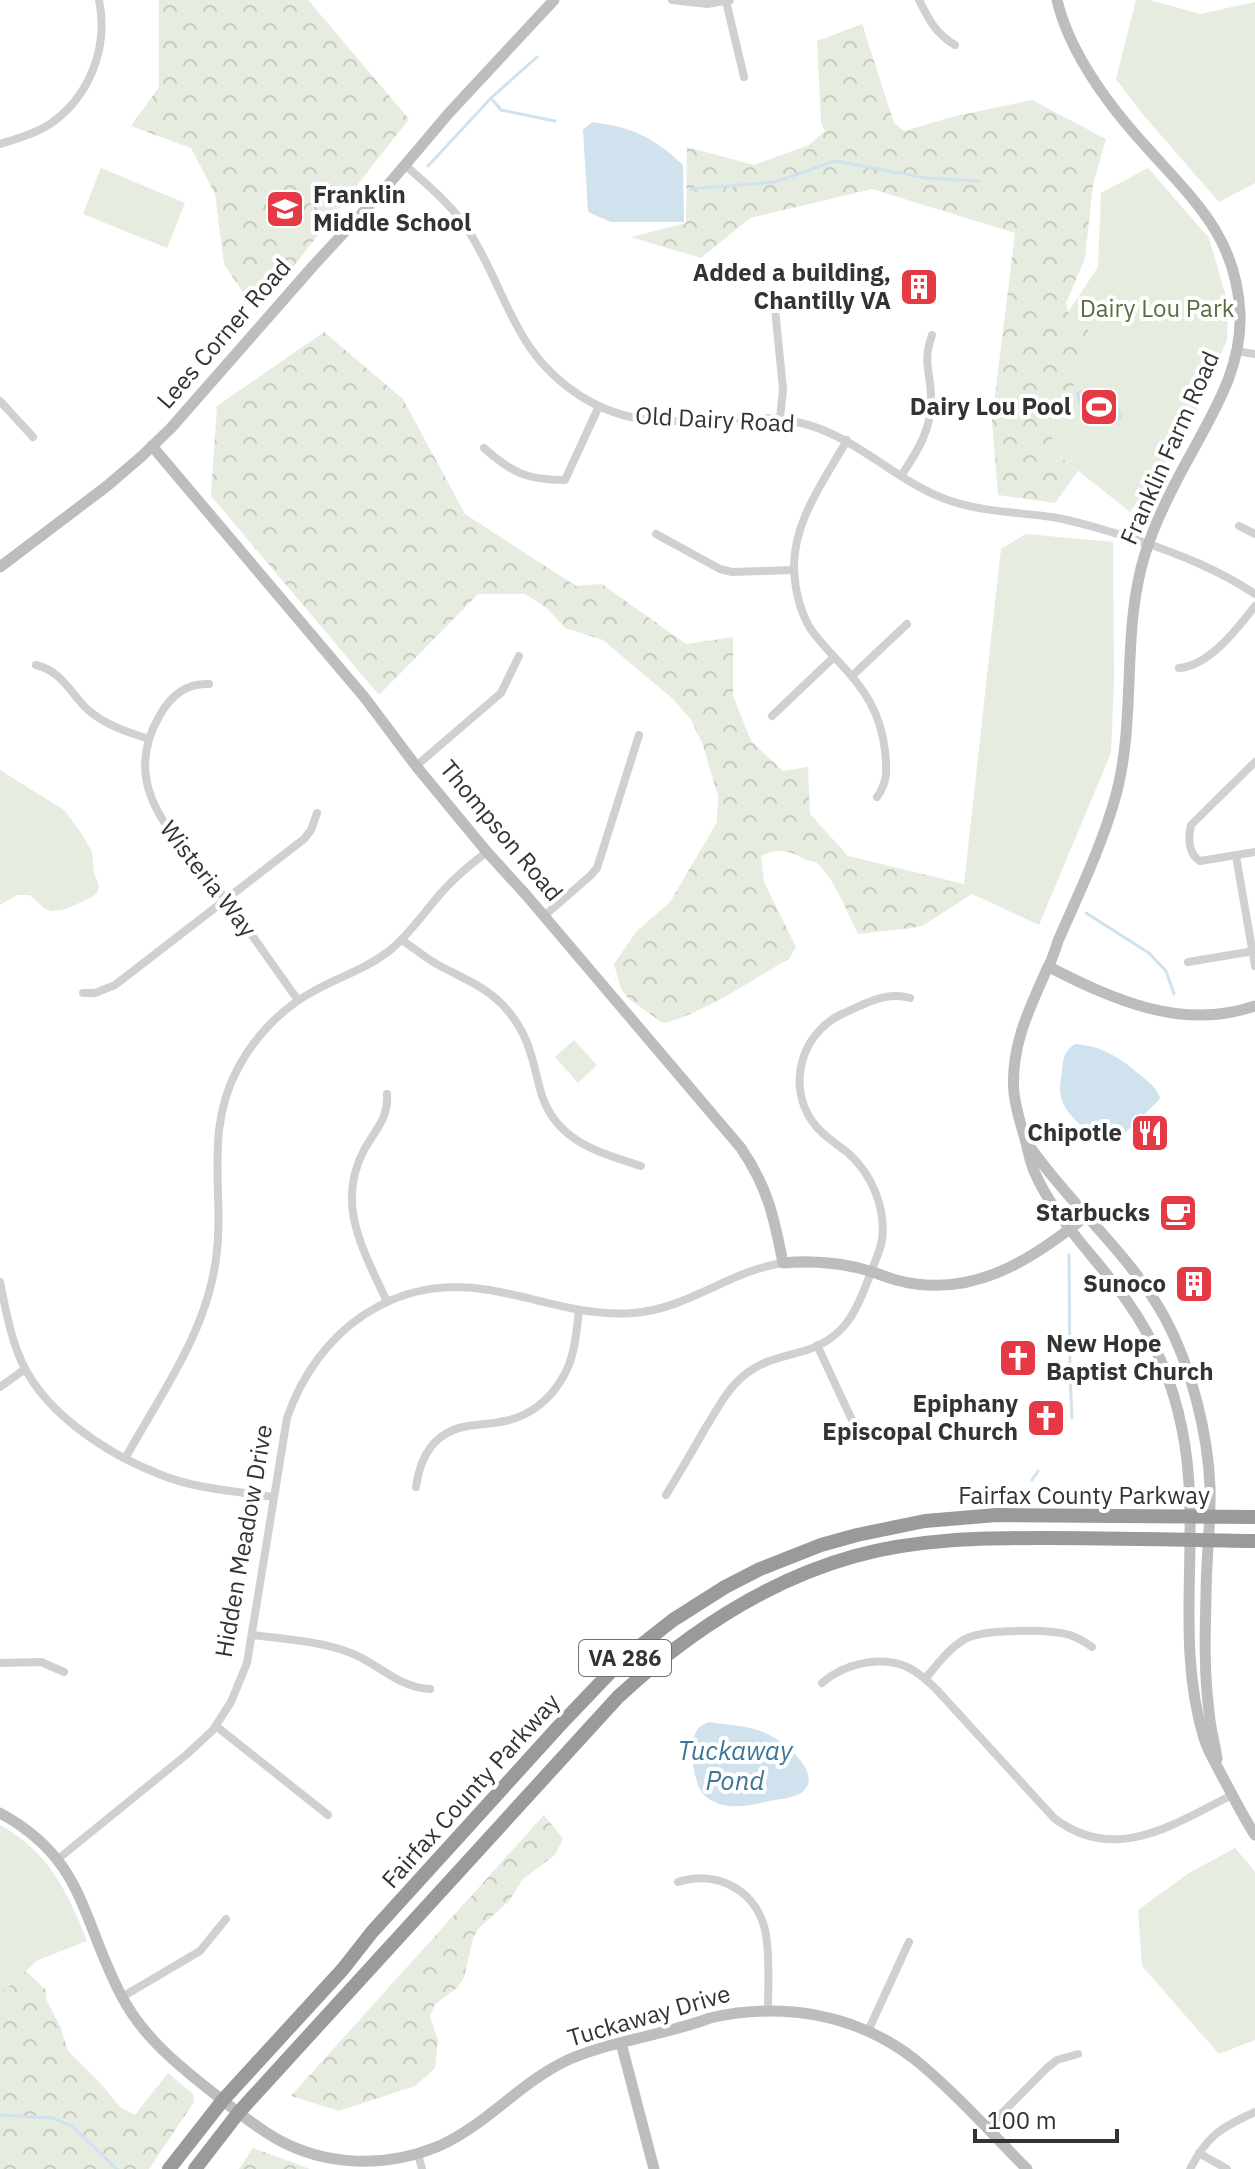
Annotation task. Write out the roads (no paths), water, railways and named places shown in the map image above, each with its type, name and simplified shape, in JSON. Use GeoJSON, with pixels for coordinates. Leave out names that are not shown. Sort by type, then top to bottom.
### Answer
{"type":"FeatureCollection","features":[{"type":"Feature","properties":{"kind":"highway","name":"Fairfax County Parkway"},"geometry":{"type":"LineString","coordinates":[[169,2169],[223,2100],[606,1675],[655,1633],[725,1587],[760,1569],[821,1545],[892,1526],[997,1515],[1255,1517]]}},
{"type":"Feature","properties":{"kind":"highway","name":"Fairfax County Parkway"},"geometry":{"type":"LineString","coordinates":[[195,2169],[239,2112],[618,1697],[678,1646],[736,1608],[787,1580],[821,1567],[898,1547],[1019,1538],[1255,1541]]}},
{"type":"Feature","properties":{"kind":"street"},"geometry":{"type":"LineString","coordinates":[[0,144],[46,126],[78,98],[89,79],[100,48],[102,21],[99,0]]}},
{"type":"Feature","properties":{"kind":"street","name":"Lees Corner Road"},"geometry":{"type":"LineString","coordinates":[[0,567],[107,486],[152,446],[554,0]]}},
{"type":"Feature","properties":{"kind":"street"},"geometry":{"type":"LineString","coordinates":[[672,0],[707,4],[728,1],[744,77]]}},
{"type":"Feature","properties":{"kind":"street"},"geometry":{"type":"LineString","coordinates":[[919,0],[938,34],[955,45]]}},
{"type":"Feature","properties":{"kind":"street","name":"Franklin Farm Road"},"geometry":{"type":"LineString","coordinates":[[1057,0],[1075,47],[1111,104],[1194,198],[1222,240],[1230,259],[1240,312],[1237,351],[1226,388],[1166,500],[1142,566],[1132,625],[1128,721],[1121,774],[1103,836],[1021,1031],[1015,1056],[1014,1094],[1035,1174],[1070,1229],[1133,1310],[1174,1393],[1186,1451],[1193,1681],[1210,1756],[1255,1835]]}},
{"type":"Feature","properties":{"kind":"street","name":"Old Dairy Road"},"geometry":{"type":"LineString","coordinates":[[405,165],[460,218],[516,327],[537,358],[560,381],[599,406],[618,414],[674,423],[752,418],[780,419],[813,426],[847,440],[928,491],[964,505],[1074,521],[1149,544],[1209,567],[1255,594]]}},
{"type":"Feature","properties":{"kind":"street"},"geometry":{"type":"LineString","coordinates":[[775,309],[783,389],[780,419]]}},
{"type":"Feature","properties":{"kind":"street"},"geometry":{"type":"LineString","coordinates":[[901,476],[919,449],[929,421],[931,397],[926,357],[932,335]]}},
{"type":"Feature","properties":{"kind":"street"},"geometry":{"type":"LineString","coordinates":[[1237,351],[1255,354]]}},
{"type":"Feature","properties":{"kind":"street"},"geometry":{"type":"LineString","coordinates":[[0,401],[33,437]]}},
{"type":"Feature","properties":{"kind":"street"},"geometry":{"type":"LineString","coordinates":[[484,448],[519,474],[543,480],[565,480],[599,406]]}},
{"type":"Feature","properties":{"kind":"street"},"geometry":{"type":"LineString","coordinates":[[847,440],[804,517],[795,551],[794,570],[803,614],[815,635],[871,702],[883,736],[887,771],[877,797]]}},
{"type":"Feature","properties":{"kind":"street","name":"Thompson Road"},"geometry":{"type":"LineString","coordinates":[[152,446],[365,698],[487,852],[741,1148],[754,1167],[768,1200],[783,1263]]}},
{"type":"Feature","properties":{"kind":"street"},"geometry":{"type":"LineString","coordinates":[[1239,526],[1255,534]]}},
{"type":"Feature","properties":{"kind":"street"},"geometry":{"type":"LineString","coordinates":[[656,534],[720,569],[732,572],[794,570]]}},
{"type":"Feature","properties":{"kind":"street"},"geometry":{"type":"LineString","coordinates":[[1179,668],[1189,667],[1211,654],[1255,606]]}},
{"type":"Feature","properties":{"kind":"street"},"geometry":{"type":"LineString","coordinates":[[852,676],[907,624]]}},
{"type":"Feature","properties":{"kind":"street"},"geometry":{"type":"LineString","coordinates":[[416,766],[501,693],[519,656]]}},
{"type":"Feature","properties":{"kind":"street"},"geometry":{"type":"LineString","coordinates":[[772,716],[834,657]]}},
{"type":"Feature","properties":{"kind":"street"},"geometry":{"type":"LineString","coordinates":[[36,665],[52,670],[101,719],[149,739]]}},
{"type":"Feature","properties":{"kind":"street","name":"Wisteria Way"},"geometry":{"type":"LineString","coordinates":[[209,684],[190,686],[172,697],[161,712],[149,739],[145,774],[150,796],[164,824],[226,900],[298,1000]]}},
{"type":"Feature","properties":{"kind":"street"},"geometry":{"type":"LineString","coordinates":[[544,916],[597,868],[639,735]]}},
{"type":"Feature","properties":{"kind":"street"},"geometry":{"type":"LineString","coordinates":[[1255,762],[1191,825],[1189,832],[1192,853],[1200,861],[1255,852]]}},
{"type":"Feature","properties":{"kind":"street"},"geometry":{"type":"LineString","coordinates":[[83,993],[95,993],[115,985],[226,900],[304,839],[317,813]]}},
{"type":"Feature","properties":{"kind":"street"},"geometry":{"type":"LineString","coordinates":[[126,1457],[193,1338],[207,1299],[218,1245],[218,1128],[227,1092],[238,1067],[260,1035],[278,1017],[298,1000],[370,964],[402,940],[443,890],[487,852]]}},
{"type":"Feature","properties":{"kind":"street"},"geometry":{"type":"LineString","coordinates":[[1236,856],[1255,966]]}},
{"type":"Feature","properties":{"kind":"street"},"geometry":{"type":"LineString","coordinates":[[402,940],[441,967],[481,987],[506,1008],[531,1049],[547,1107],[568,1134],[594,1150],[641,1166]]}},
{"type":"Feature","properties":{"kind":"street"},"geometry":{"type":"LineString","coordinates":[[1188,962],[1253,951]]}},
{"type":"Feature","properties":{"kind":"street"},"geometry":{"type":"LineString","coordinates":[[1049,967],[1092,988],[1155,1011],[1217,1015],[1255,1006]]}},
{"type":"Feature","properties":{"kind":"street"},"geometry":{"type":"LineString","coordinates":[[666,1495],[723,1399],[740,1378],[764,1362],[817,1345],[836,1334],[859,1305],[882,1241],[878,1201],[868,1176],[857,1161],[813,1122],[801,1098],[799,1068],[809,1043],[826,1023],[837,1016],[880,997],[910,998]]}},
{"type":"Feature","properties":{"kind":"street"},"geometry":{"type":"LineString","coordinates":[[387,1094],[386,1115],[359,1161],[352,1192],[354,1224],[387,1302]]}},
{"type":"Feature","properties":{"kind":"street","name":"Franklin Farm Road"},"geometry":{"type":"LineString","coordinates":[[1025,1140],[1047,1171],[1137,1275],[1166,1320],[1188,1375],[1208,1461],[1207,1696],[1219,1770]]}},
{"type":"Feature","properties":{"kind":"street","name":"Hidden Meadow Drive"},"geometry":{"type":"LineString","coordinates":[[58,1859],[186,1755],[216,1726],[240,1683],[252,1635],[287,1418],[301,1383],[316,1359],[334,1338],[360,1317],[387,1302],[429,1289],[469,1287],[579,1311],[635,1313],[698,1296],[739,1275],[783,1263],[818,1262],[871,1271],[910,1283],[952,1284],[1014,1267],[1038,1253],[1086,1216]]}},
{"type":"Feature","properties":{"kind":"street"},"geometry":{"type":"LineString","coordinates":[[0,1282],[18,1354],[25,1369],[50,1405],[80,1429],[159,1474],[180,1481],[273,1497]]}},
{"type":"Feature","properties":{"kind":"street"},"geometry":{"type":"LineString","coordinates":[[416,1487],[420,1465],[434,1442],[470,1425],[494,1424],[521,1416],[555,1391],[574,1351],[579,1311]]}},
{"type":"Feature","properties":{"kind":"street"},"geometry":{"type":"LineString","coordinates":[[817,1345],[852,1420]]}},
{"type":"Feature","properties":{"kind":"street"},"geometry":{"type":"LineString","coordinates":[[0,1387],[25,1369]]}},
{"type":"Feature","properties":{"kind":"street"},"geometry":{"type":"LineString","coordinates":[[925,1679],[957,1644],[980,1633],[1062,1633],[1092,1647]]}},
{"type":"Feature","properties":{"kind":"street"},"geometry":{"type":"LineString","coordinates":[[252,1635],[341,1649],[365,1659],[411,1687],[430,1689]]}},
{"type":"Feature","properties":{"kind":"street"},"geometry":{"type":"LineString","coordinates":[[0,1663],[41,1662],[64,1672]]}},
{"type":"Feature","properties":{"kind":"street"},"geometry":{"type":"LineString","coordinates":[[822,1683],[840,1670],[877,1662],[905,1666],[925,1679],[1054,1818],[1075,1831],[1102,1839],[1133,1839],[1164,1829],[1232,1795]]}},
{"type":"Feature","properties":{"kind":"street"},"geometry":{"type":"LineString","coordinates":[[216,1726],[328,1815]]}},
{"type":"Feature","properties":{"kind":"street","name":"Tuckaway Drive"},"geometry":{"type":"LineString","coordinates":[[0,1813],[34,1835],[58,1859],[78,1893],[122,1997],[141,2027],[162,2050],[223,2100],[277,2139],[294,2147],[325,2157],[368,2162],[418,2154],[466,2131],[549,2069],[573,2058],[730,2013],[768,2010],[834,2018],[868,2031],[912,2057],[1027,2169]]}},
{"type":"Feature","properties":{"kind":"street"},"geometry":{"type":"LineString","coordinates":[[678,1882],[697,1877],[722,1881],[733,1886],[753,1904],[767,1937],[768,2010]]}},
{"type":"Feature","properties":{"kind":"street"},"geometry":{"type":"LineString","coordinates":[[122,1997],[200,1951],[226,1919]]}},
{"type":"Feature","properties":{"kind":"street"},"geometry":{"type":"LineString","coordinates":[[868,2031],[909,1942]]}},
{"type":"Feature","properties":{"kind":"street"},"geometry":{"type":"LineString","coordinates":[[621,2043],[654,2169]]}},
{"type":"Feature","properties":{"kind":"street"},"geometry":{"type":"LineString","coordinates":[[986,2129],[1048,2067],[1057,2060],[1078,2054]]}},
{"type":"Feature","properties":{"kind":"street"},"geometry":{"type":"LineString","coordinates":[[1190,2169],[1211,2137],[1255,2112]]}},
{"type":"Feature","properties":{"kind":"street"},"geometry":{"type":"LineString","coordinates":[[1199,2153],[1227,2169]]}},
{"type":"Feature","properties":{"kind":"street"},"geometry":{"type":"LineString","coordinates":[[418,2154],[422,2169]]}},
{"type":"Feature","properties":{"kind":"water"},"geometry":{"type":"Polygon","coordinates":[[[592,122],[641,135],[662,147],[683,165],[684,222],[611,222],[588,212],[583,130],[592,122]]]}},
{"type":"Feature","properties":{"kind":"water","name":"Dairy Lou Pool"},"geometry":{"type":"Polygon","coordinates":[[[1112,389],[1123,419],[1104,426],[1099,415],[1085,420],[1075,393],[1082,390],[1086,399],[1112,389]]]}},
{"type":"Feature","properties":{"kind":"water"},"geometry":{"type":"Polygon","coordinates":[[[1075,1044],[1094,1047],[1117,1058],[1154,1087],[1158,1094],[1160,1098],[1157,1102],[1122,1136],[1104,1140],[1098,1137],[1078,1122],[1063,1103],[1060,1090],[1063,1063],[1066,1052],[1075,1044]]]}},
{"type":"Feature","properties":{"kind":"water","name":"Tuckaway Pond"},"geometry":{"type":"Polygon","coordinates":[[[709,1722],[757,1730],[771,1736],[790,1749],[805,1767],[809,1776],[808,1785],[793,1797],[750,1805],[727,1806],[712,1801],[698,1785],[692,1757],[695,1734],[700,1726],[709,1722]]]}},
{"type":"Feature","properties":{"kind":"waterway"},"geometry":{"type":"LineString","coordinates":[[491,98],[537,57]]}},
{"type":"Feature","properties":{"kind":"waterway"},"geometry":{"type":"LineString","coordinates":[[428,166],[491,98],[501,110],[555,121]]}},
{"type":"Feature","properties":{"kind":"waterway"},"geometry":{"type":"LineString","coordinates":[[691,189],[775,182],[835,161],[926,178],[978,181]]}},
{"type":"Feature","properties":{"kind":"waterway"},"geometry":{"type":"LineString","coordinates":[[1086,913],[1149,953],[1166,971],[1174,994]]}},
{"type":"Feature","properties":{"kind":"waterway"},"geometry":{"type":"LineString","coordinates":[[1069,1255],[1072,1418]]}},
{"type":"Feature","properties":{"kind":"waterway"},"geometry":{"type":"LineString","coordinates":[[1032,1480],[1038,1471]]}},
{"type":"Feature","properties":{"kind":"waterway"},"geometry":{"type":"LineString","coordinates":[[0,2115],[52,2118],[72,2126],[117,2169]]}},
{"type":"Feature","properties":{"kind":"place","name":"Franklin Middle School"},"geometry":{"type":"Point","coordinates":[285,209]}},
{"type":"Feature","properties":{"kind":"place","name":"Added a building, Chantilly VA"},"geometry":{"type":"Point","coordinates":[919,287]}},
{"type":"Feature","properties":{"kind":"place","name":"Dairy Lou Pool"},"geometry":{"type":"Point","coordinates":[1099,407]}},
{"type":"Feature","properties":{"kind":"place","name":"Chipotle"},"geometry":{"type":"Point","coordinates":[1150,1133]}},
{"type":"Feature","properties":{"kind":"place","name":"Starbucks"},"geometry":{"type":"Point","coordinates":[1178,1213]}},
{"type":"Feature","properties":{"kind":"place","name":"Sunoco"},"geometry":{"type":"Point","coordinates":[1194,1284]}},
{"type":"Feature","properties":{"kind":"place","name":"New Hope Baptist Church"},"geometry":{"type":"Point","coordinates":[1018,1358]}},
{"type":"Feature","properties":{"kind":"place","name":"Epiphany Episcopal Church"},"geometry":{"type":"Point","coordinates":[1046,1418]}},
{"type":"Feature","properties":{"kind":"park label","name":"Dairy Lou Park"},"geometry":{"type":"Point","coordinates":[1157,309]}}]}
